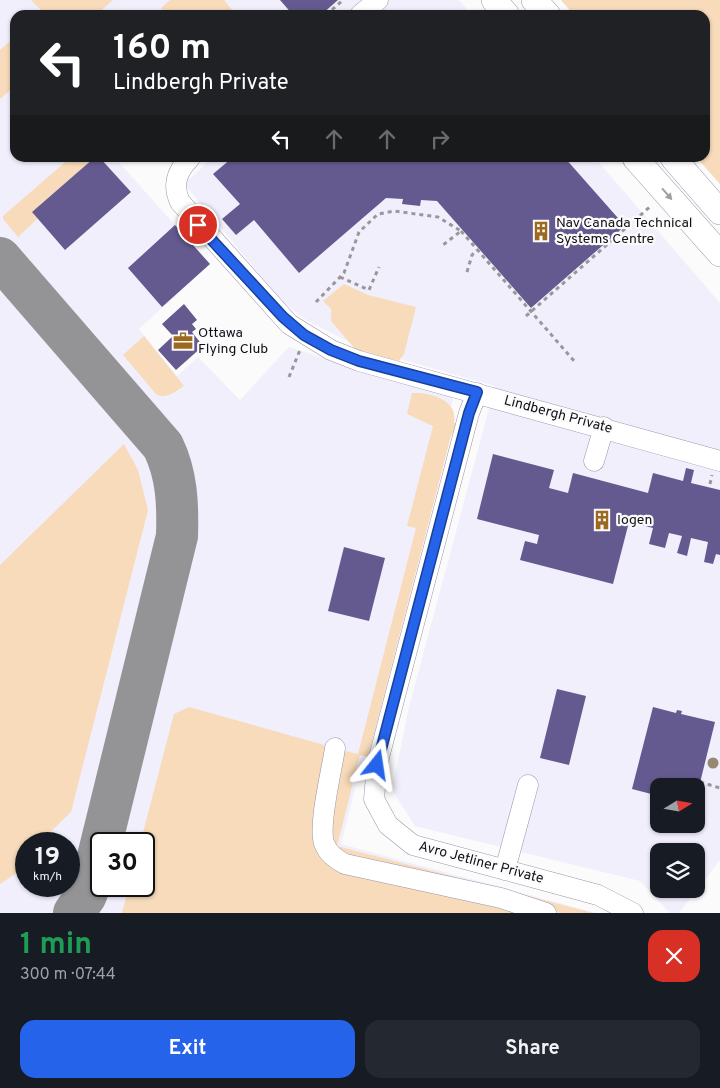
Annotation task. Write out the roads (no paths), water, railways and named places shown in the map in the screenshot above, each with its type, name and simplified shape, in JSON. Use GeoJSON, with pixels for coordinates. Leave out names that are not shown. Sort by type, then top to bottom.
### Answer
{"type":"FeatureCollection","features":[{"type":"Feature","properties":{"kind":"main road"},"geometry":{"type":"LineString","coordinates":[[494,0],[503,10]]}},
{"type":"Feature","properties":{"kind":"main road"},"geometry":{"type":"LineString","coordinates":[[534,0],[543,10]]}},
{"type":"Feature","properties":{"kind":"main road"},"geometry":{"type":"LineString","coordinates":[[639,162],[720,254]]}},
{"type":"Feature","properties":{"kind":"main road"},"geometry":{"type":"LineString","coordinates":[[676,162],[720,212]]}},
{"type":"Feature","properties":{"kind":"street"},"geometry":{"type":"LineString","coordinates":[[366,10],[378,0]]}},
{"type":"Feature","properties":{"kind":"street","name":"Lindbergh Private"},"geometry":{"type":"LineString","coordinates":[[186,162],[180,167],[177,176],[176,188],[180,202],[289,324],[331,350],[359,361],[604,427],[720,461]]}},
{"type":"Feature","properties":{"kind":"street","name":"Avro Jetliner Private"},"geometry":{"type":"LineString","coordinates":[[477,392],[469,413],[377,765],[374,799],[388,825],[413,845],[598,895],[633,913]]}},
{"type":"Feature","properties":{"kind":"street"},"geometry":{"type":"LineString","coordinates":[[594,461],[604,427]]}},
{"type":"Feature","properties":{"kind":"street"},"geometry":{"type":"LineString","coordinates":[[335,748],[322,829],[324,844],[330,854],[337,860],[346,864],[501,898],[546,913]]}},
{"type":"Feature","properties":{"kind":"street"},"geometry":{"type":"LineString","coordinates":[[505,870],[528,785]]}},
{"type":"Feature","properties":{"kind":"place","name":"Nav Canada Technical Systems Centre"},"geometry":{"type":"Point","coordinates":[541,231]}},
{"type":"Feature","properties":{"kind":"place","name":"Ottawa Flying Club"},"geometry":{"type":"Point","coordinates":[183,341]}},
{"type":"Feature","properties":{"kind":"place","name":"Iogen"},"geometry":{"type":"Point","coordinates":[602,520]}}]}
